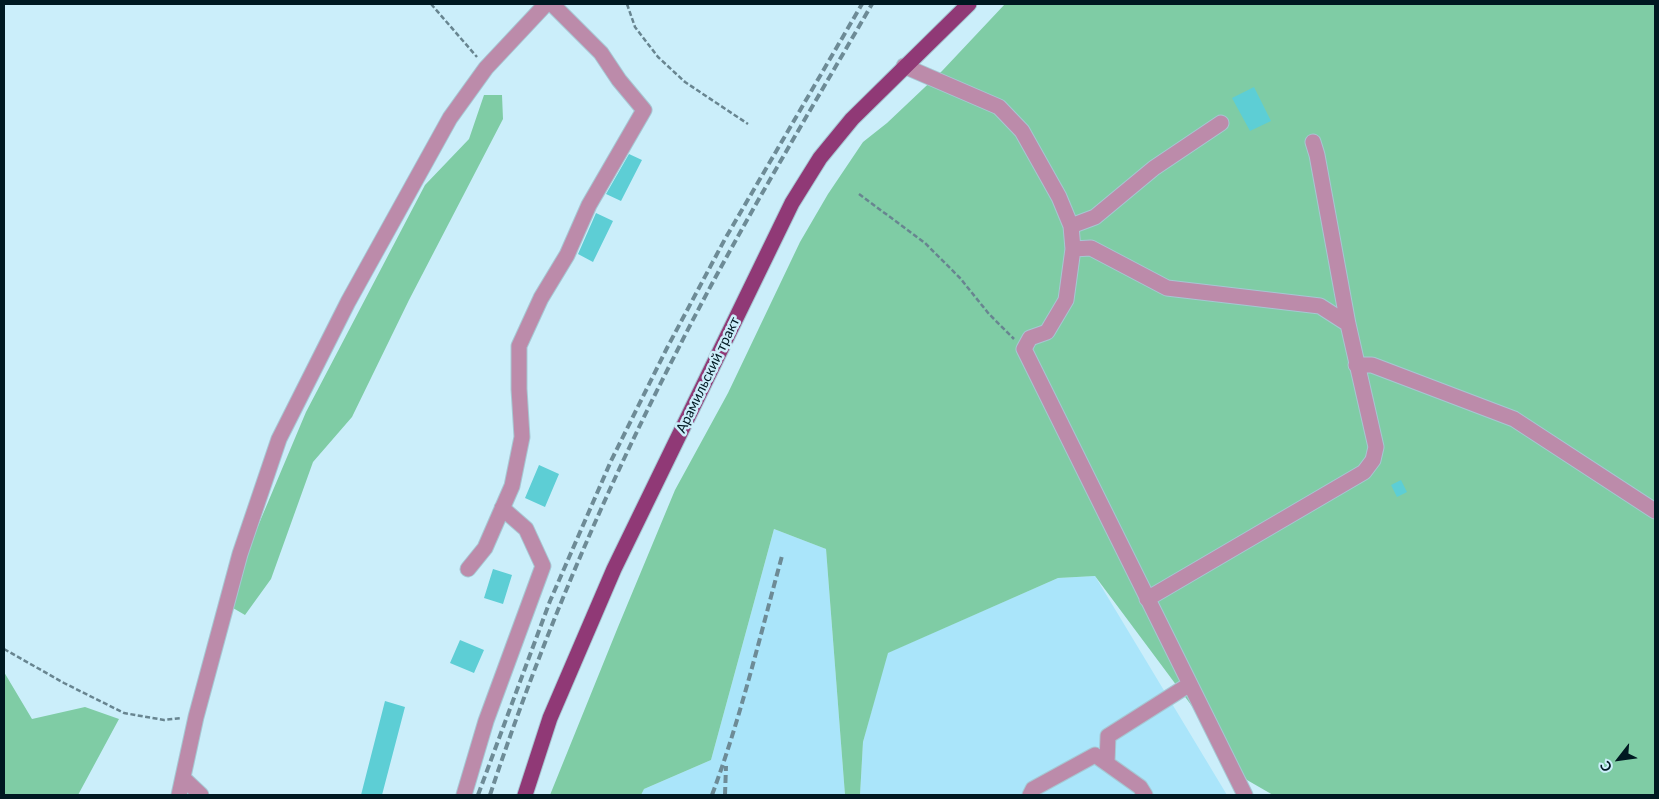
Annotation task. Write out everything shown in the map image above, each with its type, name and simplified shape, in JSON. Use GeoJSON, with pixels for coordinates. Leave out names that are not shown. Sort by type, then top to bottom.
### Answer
{"type":"FeatureCollection","features":[{"type":"Feature","properties":{"kind":"main road","name":"Арамильский тракт"},"geometry":{"type":"LineString","coordinates":[[525,795],[550,718],[614,570],[792,203],[820,158],[846,126],[904,66],[969,4]]}},
{"type":"Feature","properties":{"kind":"street"},"geometry":{"type":"LineString","coordinates":[[179,795],[196,717],[240,554],[279,439],[348,302],[450,118],[486,68],[546,4]]}},
{"type":"Feature","properties":{"kind":"street"},"geometry":{"type":"LineString","coordinates":[[468,569],[485,548],[512,486],[522,437],[519,346],[541,298],[567,255],[589,205],[644,110],[619,80],[601,54],[552,4]]}},
{"type":"Feature","properties":{"kind":"street"},"geometry":{"type":"LineString","coordinates":[[904,66],[998,107],[1022,132],[1059,197],[1071,226],[1074,249],[1066,300],[1046,332],[1030,338],[1024,349],[1246,795]]}},
{"type":"Feature","properties":{"kind":"street"},"geometry":{"type":"LineString","coordinates":[[1071,226],[1095,217],[1154,168],[1221,123]]}},
{"type":"Feature","properties":{"kind":"street"},"geometry":{"type":"LineString","coordinates":[[1147,599],[1379,463],[1356,365],[1313,142]]}},
{"type":"Feature","properties":{"kind":"street"},"geometry":{"type":"LineString","coordinates":[[1074,249],[1091,248],[1167,288],[1320,306],[1348,324]]}},
{"type":"Feature","properties":{"kind":"street"},"geometry":{"type":"LineString","coordinates":[[1356,365],[1372,365],[1514,419],[1655,511]]}},
{"type":"Feature","properties":{"kind":"street"},"geometry":{"type":"LineString","coordinates":[[464,795],[486,721],[543,566],[526,529],[502,508]]}},
{"type":"Feature","properties":{"kind":"street"},"geometry":{"type":"LineString","coordinates":[[1107,763],[1108,736],[1190,684]]}},
{"type":"Feature","properties":{"kind":"street"},"geometry":{"type":"LineString","coordinates":[[1030,795],[1033,788],[1095,755],[1140,787],[1145,795]]}},
{"type":"Feature","properties":{"kind":"street"},"geometry":{"type":"LineString","coordinates":[[183,778],[202,795]]}},
{"type":"Feature","properties":{"kind":"path"},"geometry":{"type":"LineString","coordinates":[[431,4],[486,68]]}},
{"type":"Feature","properties":{"kind":"path"},"geometry":{"type":"LineString","coordinates":[[627,4],[635,27],[658,57],[685,82],[748,124]]}},
{"type":"Feature","properties":{"kind":"path"},"geometry":{"type":"LineString","coordinates":[[859,194],[924,243],[960,278],[989,314],[1024,349]]}},
{"type":"Feature","properties":{"kind":"path"},"geometry":{"type":"LineString","coordinates":[[4,649],[64,683],[124,713],[164,720],[196,717]]}},
{"type":"Feature","properties":{"kind":"shaded area"},"geometry":{"type":"Polygon","coordinates":[[[774,529],[826,549],[845,795],[641,795],[644,789],[711,760],[774,529]]]}},
{"type":"Feature","properties":{"kind":"shaded area"},"geometry":{"type":"Polygon","coordinates":[[[1095,576],[1227,795],[860,795],[863,742],[887,653],[1058,578],[1095,576]]]}},
{"type":"Feature","properties":{"kind":"green space"},"geometry":{"type":"Polygon","coordinates":[[[1005,4],[1655,4],[1655,795],[1273,795],[1247,780],[1095,576],[1058,578],[888,653],[863,742],[860,795],[845,795],[826,549],[774,529],[711,760],[644,789],[641,795],[550,795],[675,490],[728,393],[800,242],[828,194],[863,142],[887,123],[942,71],[1005,4]]]}},
{"type":"Feature","properties":{"kind":"green space"},"geometry":{"type":"Polygon","coordinates":[[[484,95],[502,95],[503,119],[409,300],[352,417],[313,462],[271,579],[245,615],[233,608],[247,552],[306,412],[425,185],[469,139],[484,95]]]}},
{"type":"Feature","properties":{"kind":"green space"},"geometry":{"type":"Polygon","coordinates":[[[4,672],[32,719],[85,707],[119,719],[78,795],[4,795],[4,672]]]}},
{"type":"Feature","properties":{"kind":"building"},"geometry":{"type":"Polygon","coordinates":[[[1254,87],[1271,121],[1250,131],[1232,98],[1254,87]]]}},
{"type":"Feature","properties":{"kind":"building"},"geometry":{"type":"Polygon","coordinates":[[[629,154],[642,160],[621,201],[606,194],[629,154]]]}},
{"type":"Feature","properties":{"kind":"building"},"geometry":{"type":"Polygon","coordinates":[[[596,213],[613,221],[593,262],[578,254],[596,213]]]}},
{"type":"Feature","properties":{"kind":"building"},"geometry":{"type":"Polygon","coordinates":[[[539,465],[559,474],[545,507],[525,498],[539,465]]]}},
{"type":"Feature","properties":{"kind":"building"},"geometry":{"type":"Polygon","coordinates":[[[1401,480],[1407,492],[1397,497],[1391,485],[1401,480]]]}},
{"type":"Feature","properties":{"kind":"building"},"geometry":{"type":"Polygon","coordinates":[[[493,569],[512,575],[503,604],[484,598],[493,569]]]}},
{"type":"Feature","properties":{"kind":"building"},"geometry":{"type":"Polygon","coordinates":[[[460,640],[484,650],[474,673],[450,663],[460,640]]]}},
{"type":"Feature","properties":{"kind":"building"},"geometry":{"type":"Polygon","coordinates":[[[385,701],[405,707],[382,795],[361,795],[385,701]]]}},
{"type":"Feature","properties":{"kind":"railway"},"geometry":{"type":"LineString","coordinates":[[478,795],[550,601],[611,461],[667,348],[725,239],[862,4]]}},
{"type":"Feature","properties":{"kind":"railway"},"geometry":{"type":"LineString","coordinates":[[490,795],[551,627],[622,462],[648,408],[746,222],[872,4]]}},
{"type":"Feature","properties":{"kind":"railway"},"geometry":{"type":"LineString","coordinates":[[712,795],[741,706],[782,556]]}},
{"type":"Feature","properties":{"kind":"railway"},"geometry":{"type":"LineString","coordinates":[[725,795],[726,766]]}}]}
